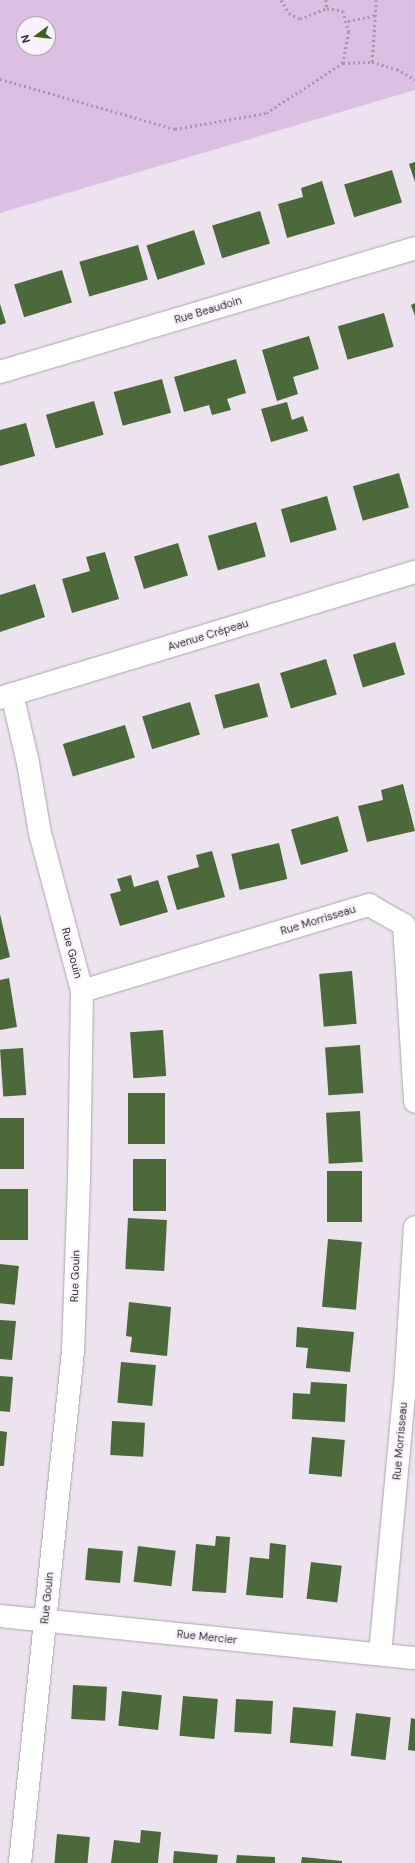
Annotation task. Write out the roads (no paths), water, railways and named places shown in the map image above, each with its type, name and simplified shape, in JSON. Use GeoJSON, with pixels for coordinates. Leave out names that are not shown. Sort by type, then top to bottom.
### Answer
{"type":"FeatureCollection","features":[{"type":"Feature","properties":{"kind":"street","name":"Rue Beaudoin"},"geometry":{"type":"LineString","coordinates":[[0,372],[415,248]]}},
{"type":"Feature","properties":{"kind":"street","name":"Avenue Crépeau"},"geometry":{"type":"LineString","coordinates":[[6,696],[415,572]]}},
{"type":"Feature","properties":{"kind":"street","name":"Rue Gouin"},"geometry":{"type":"LineString","coordinates":[[6,696],[28,763],[40,833],[82,991],[79,1180],[72,1351],[20,1863]]}},
{"type":"Feature","properties":{"kind":"street","name":"Rue Morrisseau"},"geometry":{"type":"LineString","coordinates":[[82,991],[369,905],[404,925],[415,1102]]}},
{"type":"Feature","properties":{"kind":"street","name":"Rue Morrisseau"},"geometry":{"type":"LineString","coordinates":[[380,1654],[406,1373],[415,1228]]}},
{"type":"Feature","properties":{"kind":"street","name":"Rue Mercier"},"geometry":{"type":"LineString","coordinates":[[0,1616],[415,1658]]}}]}
